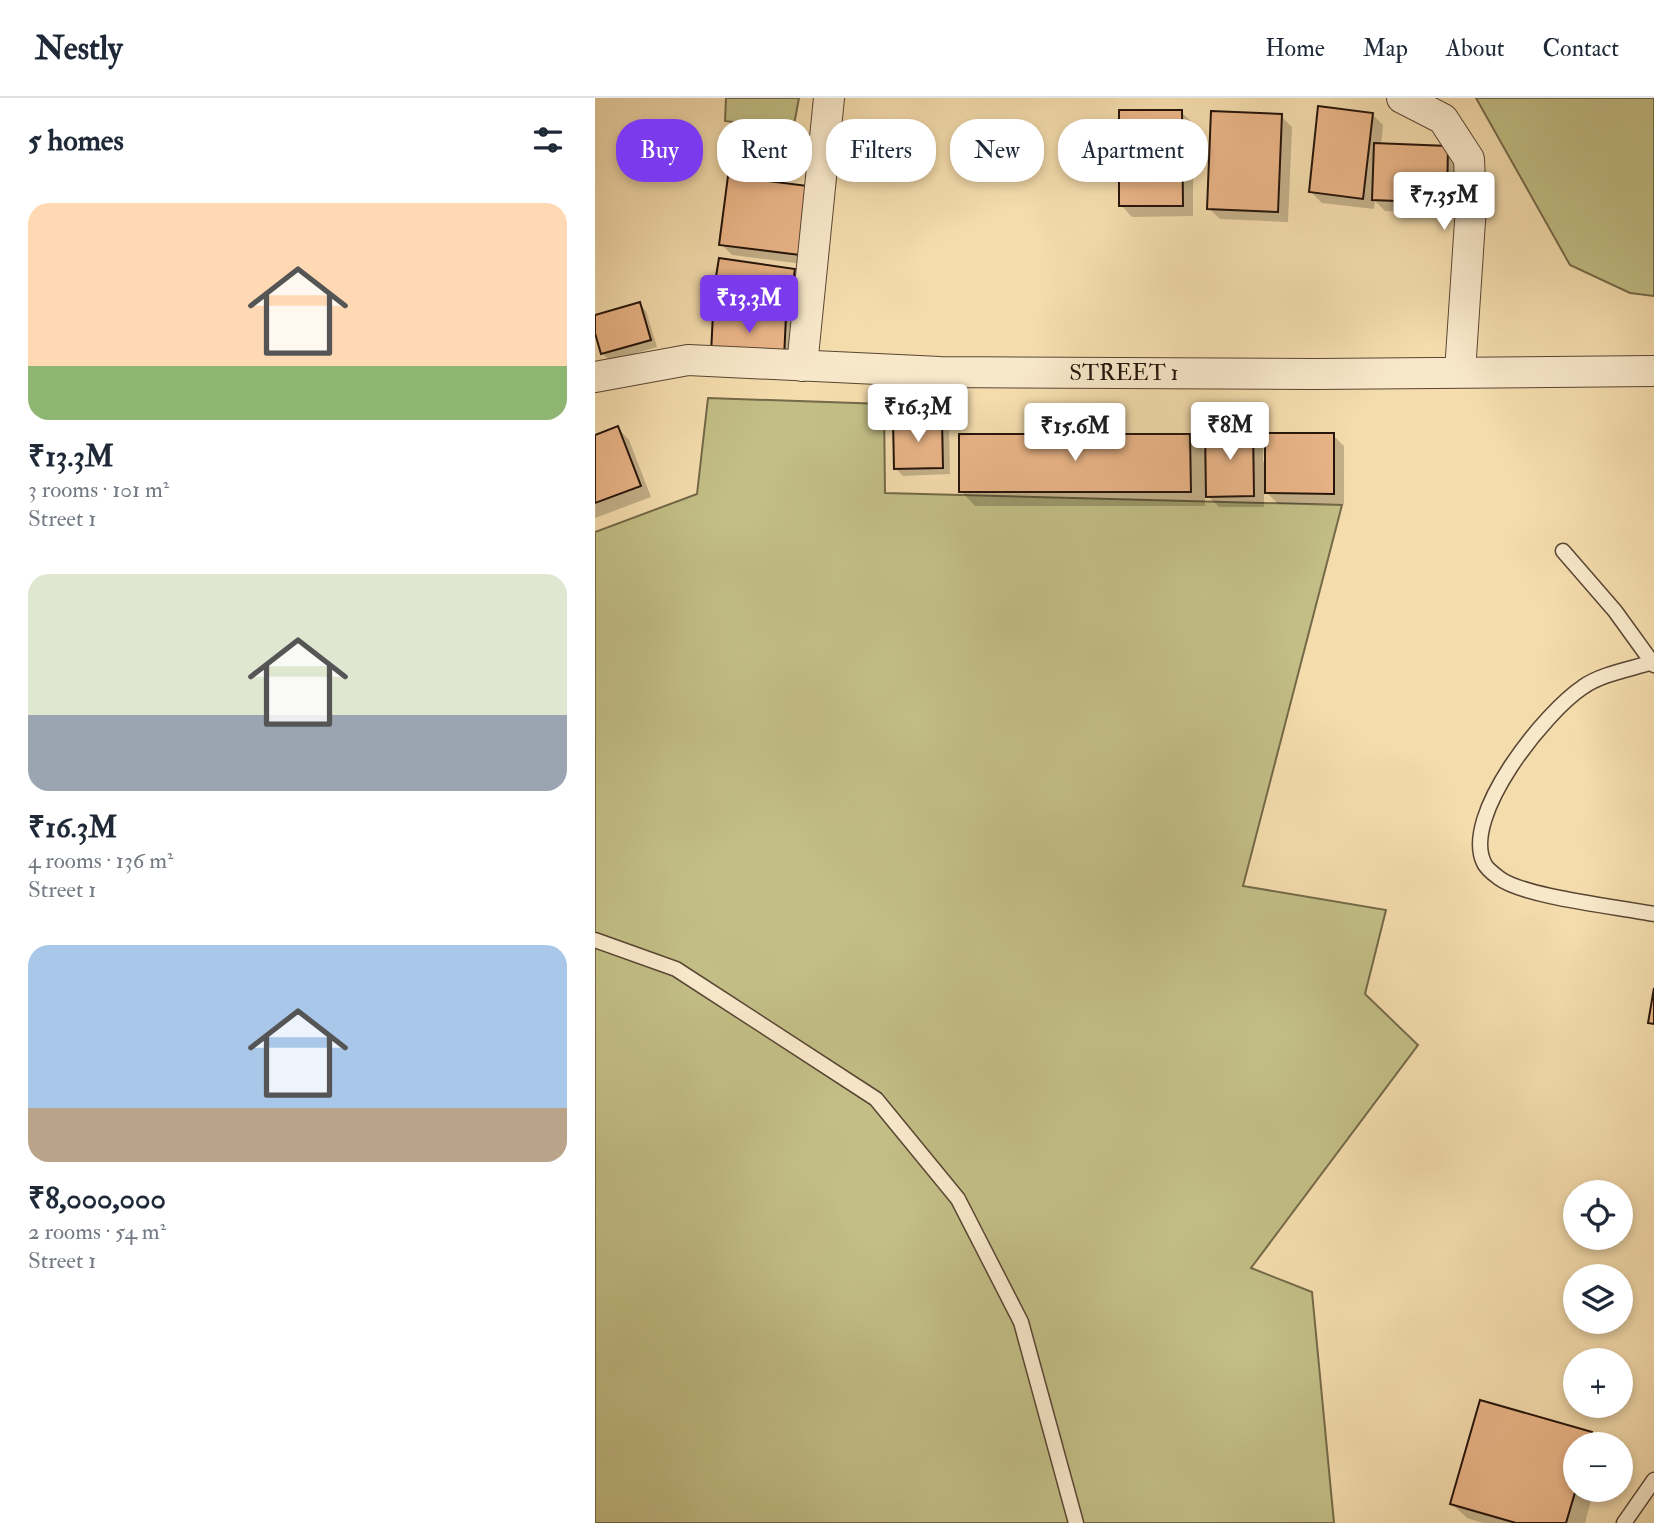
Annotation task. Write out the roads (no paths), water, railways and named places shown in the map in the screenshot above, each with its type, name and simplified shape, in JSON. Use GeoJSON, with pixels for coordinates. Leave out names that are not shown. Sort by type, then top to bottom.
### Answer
{"type":"FeatureCollection","features":[{"type":"Feature","properties":{"kind":"street"},"geometry":{"type":"LineString","coordinates":[[802,366],[829,98]]}},
{"type":"Feature","properties":{"kind":"street"},"geometry":{"type":"LineString","coordinates":[[1402,98],[1443,118],[1469,159],[1471,206],[1459,372]]}},
{"type":"Feature","properties":{"kind":"street","name":"STREET 1"},"geometry":{"type":"LineString","coordinates":[[595,377],[688,360],[940,372],[1654,370]]}},
{"type":"Feature","properties":{"kind":"lane"},"geometry":{"type":"LineString","coordinates":[[1563,551],[1615,611],[1653,664],[1585,685],[1555,708],[1533,732],[1487,809],[1480,832],[1484,863],[1501,880],[1535,891],[1654,914]]}},
{"type":"Feature","properties":{"kind":"lane"},"geometry":{"type":"LineString","coordinates":[[595,940],[676,969],[876,1099],[893,1119],[958,1199],[1021,1322],[1076,1523]]}},
{"type":"Feature","properties":{"kind":"lane"},"geometry":{"type":"LineString","coordinates":[[1624,1523],[1654,1480]]}}]}
